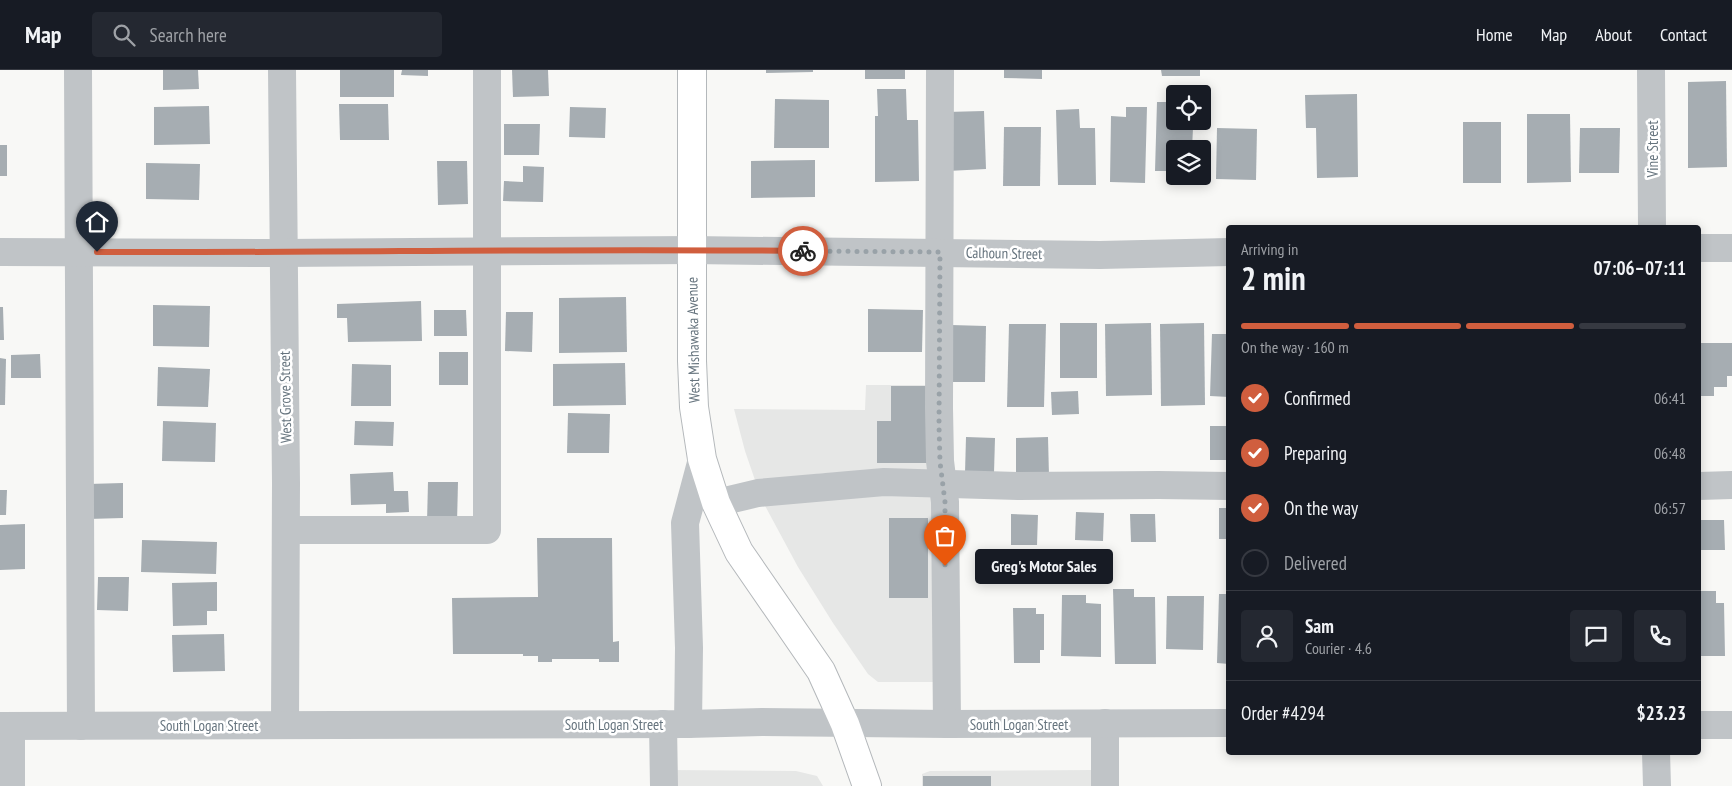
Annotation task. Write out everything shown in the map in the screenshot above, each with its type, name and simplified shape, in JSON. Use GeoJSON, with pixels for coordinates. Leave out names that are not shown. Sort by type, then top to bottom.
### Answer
{"type":"FeatureCollection","features":[{"type":"Feature","properties":{"kind":"main road","name":"West Mishawaka Avenue"},"geometry":{"type":"LineString","coordinates":[[692,70],[692,361],[694,407],[702,459],[716,503],[739,552],[821,671],[845,724],[867,786]]}},
{"type":"Feature","properties":{"kind":"street"},"geometry":{"type":"LineString","coordinates":[[78,70],[81,726]]}},
{"type":"Feature","properties":{"kind":"street","name":"West Grove Street"},"geometry":{"type":"LineString","coordinates":[[282,70],[286,530],[285,724]]}},
{"type":"Feature","properties":{"kind":"street"},"geometry":{"type":"LineString","coordinates":[[286,530],[487,530],[486,70]]}},
{"type":"Feature","properties":{"kind":"street"},"geometry":{"type":"LineString","coordinates":[[940,70],[939,408],[940,462],[945,502],[947,724]]}},
{"type":"Feature","properties":{"kind":"street","name":"Vine Street"},"geometry":{"type":"LineString","coordinates":[[1651,70],[1652,225]]}},
{"type":"Feature","properties":{"kind":"street"},"geometry":{"type":"LineString","coordinates":[[1701,248],[1732,248]]}},
{"type":"Feature","properties":{"kind":"street","name":"Calhoun Street"},"geometry":{"type":"LineString","coordinates":[[0,252],[283,253],[692,250],[1100,255],[1226,252]]}},
{"type":"Feature","properties":{"kind":"street","name":"West Mishawaka Avenue"},"geometry":{"type":"LineString","coordinates":[[664,786],[689,648],[685,523],[702,459]]}},
{"type":"Feature","properties":{"kind":"street"},"geometry":{"type":"LineString","coordinates":[[716,503],[758,493],[884,482],[1018,486],[1226,486]]}},
{"type":"Feature","properties":{"kind":"street"},"geometry":{"type":"LineString","coordinates":[[1701,486],[1732,485]]}},
{"type":"Feature","properties":{"kind":"street","name":"South Logan Street"},"geometry":{"type":"LineString","coordinates":[[6,726],[676,724],[762,722],[845,724],[1226,724]]}},
{"type":"Feature","properties":{"kind":"street"},"geometry":{"type":"LineString","coordinates":[[1105,723],[1105,786]]}},
{"type":"Feature","properties":{"kind":"street"},"geometry":{"type":"LineString","coordinates":[[1701,725],[1732,725]]}},
{"type":"Feature","properties":{"kind":"street"},"geometry":{"type":"LineString","coordinates":[[6,726],[11,786]]}},
{"type":"Feature","properties":{"kind":"street"},"geometry":{"type":"LineString","coordinates":[[1656,755],[1657,786]]}},
{"type":"Feature","properties":{"kind":"shaded area"},"geometry":{"type":"Polygon","coordinates":[[[866,385],[929,385],[931,472],[824,473],[756,483],[734,409],[865,410],[866,385]]]}},
{"type":"Feature","properties":{"kind":"shaded area"},"geometry":{"type":"Polygon","coordinates":[[[933,493],[933,682],[878,682],[868,674],[833,623],[798,567],[763,502],[809,497],[933,493]]]}},
{"type":"Feature","properties":{"kind":"shaded area"},"geometry":{"type":"Polygon","coordinates":[[[671,770],[796,771],[817,776],[823,786],[671,786],[671,770]]]}},
{"type":"Feature","properties":{"kind":"shaded area"},"geometry":{"type":"Polygon","coordinates":[[[1093,770],[1093,786],[922,786],[922,774],[930,771],[1093,770]]]}},
{"type":"Feature","properties":{"kind":"building"},"geometry":{"type":"Polygon","coordinates":[[[163,70],[198,70],[199,89],[163,90],[163,70]]]}},
{"type":"Feature","properties":{"kind":"building"},"geometry":{"type":"Polygon","coordinates":[[[340,70],[394,70],[394,97],[340,97],[340,70]]]}},
{"type":"Feature","properties":{"kind":"building"},"geometry":{"type":"Polygon","coordinates":[[[402,70],[428,70],[428,76],[401,75],[402,70]]]}},
{"type":"Feature","properties":{"kind":"building"},"geometry":{"type":"Polygon","coordinates":[[[512,70],[548,70],[549,96],[513,97],[512,70]]]}},
{"type":"Feature","properties":{"kind":"building"},"geometry":{"type":"Polygon","coordinates":[[[766,70],[813,70],[813,72],[766,73],[766,70]]]}},
{"type":"Feature","properties":{"kind":"building"},"geometry":{"type":"Polygon","coordinates":[[[865,70],[905,70],[905,79],[865,79],[865,70]]]}},
{"type":"Feature","properties":{"kind":"building"},"geometry":{"type":"Polygon","coordinates":[[[1004,70],[1042,70],[1042,79],[1004,78],[1004,70]]]}},
{"type":"Feature","properties":{"kind":"building"},"geometry":{"type":"Polygon","coordinates":[[[1161,70],[1200,70],[1200,76],[1162,76],[1161,70]]]}},
{"type":"Feature","properties":{"kind":"building"},"geometry":{"type":"Polygon","coordinates":[[[1726,81],[1727,167],[1688,168],[1688,82],[1726,81]]]}},
{"type":"Feature","properties":{"kind":"building"},"geometry":{"type":"Polygon","coordinates":[[[877,89],[906,89],[907,120],[918,120],[919,181],[875,182],[875,116],[878,116],[877,89]]]}},
{"type":"Feature","properties":{"kind":"building"},"geometry":{"type":"Polygon","coordinates":[[[1357,94],[1358,177],[1317,178],[1316,128],[1306,128],[1305,95],[1357,94]]]}},
{"type":"Feature","properties":{"kind":"building"},"geometry":{"type":"Polygon","coordinates":[[[775,99],[829,100],[829,148],[774,148],[775,99]]]}},
{"type":"Feature","properties":{"kind":"building"},"geometry":{"type":"Polygon","coordinates":[[[1157,102],[1166,102],[1166,130],[1193,130],[1192,140],[1166,140],[1166,171],[1155,171],[1157,102]]]}},
{"type":"Feature","properties":{"kind":"building"},"geometry":{"type":"Polygon","coordinates":[[[339,104],[388,104],[389,140],[340,140],[339,104]]]}},
{"type":"Feature","properties":{"kind":"building"},"geometry":{"type":"Polygon","coordinates":[[[209,106],[210,144],[154,145],[154,107],[209,106]]]}},
{"type":"Feature","properties":{"kind":"building"},"geometry":{"type":"Polygon","coordinates":[[[570,107],[606,108],[605,138],[569,137],[570,107]]]}},
{"type":"Feature","properties":{"kind":"building"},"geometry":{"type":"Polygon","coordinates":[[[1126,107],[1147,107],[1145,183],[1110,182],[1111,116],[1126,117],[1126,107]]]}},
{"type":"Feature","properties":{"kind":"building"},"geometry":{"type":"Polygon","coordinates":[[[1079,109],[1080,128],[1095,128],[1096,185],[1058,185],[1056,110],[1079,109]]]}},
{"type":"Feature","properties":{"kind":"building"},"geometry":{"type":"Polygon","coordinates":[[[984,111],[986,169],[948,171],[946,112],[984,111]]]}},
{"type":"Feature","properties":{"kind":"building"},"geometry":{"type":"Polygon","coordinates":[[[1527,114],[1570,114],[1571,182],[1527,183],[1527,114]]]}},
{"type":"Feature","properties":{"kind":"building"},"geometry":{"type":"Polygon","coordinates":[[[1463,122],[1501,122],[1501,183],[1463,183],[1463,122]]]}},
{"type":"Feature","properties":{"kind":"building"},"geometry":{"type":"Polygon","coordinates":[[[504,124],[540,124],[539,155],[504,155],[504,124]]]}},
{"type":"Feature","properties":{"kind":"building"},"geometry":{"type":"Polygon","coordinates":[[[1004,127],[1041,127],[1040,186],[1003,186],[1004,127]]]}},
{"type":"Feature","properties":{"kind":"building"},"geometry":{"type":"Polygon","coordinates":[[[1217,128],[1257,129],[1256,180],[1216,179],[1217,128]]]}},
{"type":"Feature","properties":{"kind":"building"},"geometry":{"type":"Polygon","coordinates":[[[1580,128],[1620,128],[1619,173],[1579,173],[1580,128]]]}},
{"type":"Feature","properties":{"kind":"building"},"geometry":{"type":"Polygon","coordinates":[[[0,145],[7,145],[7,176],[0,176],[0,145]]]}},
{"type":"Feature","properties":{"kind":"building"},"geometry":{"type":"Polygon","coordinates":[[[815,160],[815,197],[751,198],[751,161],[815,160]]]}},
{"type":"Feature","properties":{"kind":"building"},"geometry":{"type":"Polygon","coordinates":[[[437,161],[467,161],[468,204],[438,205],[437,161]]]}},
{"type":"Feature","properties":{"kind":"building"},"geometry":{"type":"Polygon","coordinates":[[[146,163],[200,164],[199,200],[146,199],[146,163]]]}},
{"type":"Feature","properties":{"kind":"building"},"geometry":{"type":"Polygon","coordinates":[[[523,166],[544,167],[543,202],[503,201],[504,181],[523,182],[523,166]]]}},
{"type":"Feature","properties":{"kind":"building"},"geometry":{"type":"Polygon","coordinates":[[[626,297],[627,352],[559,353],[559,298],[626,297]]]}},
{"type":"Feature","properties":{"kind":"building"},"geometry":{"type":"Polygon","coordinates":[[[421,301],[422,341],[348,342],[347,318],[337,318],[337,304],[421,301]]]}},
{"type":"Feature","properties":{"kind":"building"},"geometry":{"type":"Polygon","coordinates":[[[153,305],[210,306],[209,347],[153,346],[153,305]]]}},
{"type":"Feature","properties":{"kind":"building"},"geometry":{"type":"Polygon","coordinates":[[[0,307],[3,307],[4,340],[0,340],[0,307]]]}},
{"type":"Feature","properties":{"kind":"building"},"geometry":{"type":"Polygon","coordinates":[[[868,309],[923,310],[922,352],[868,352],[868,309]]]}},
{"type":"Feature","properties":{"kind":"building"},"geometry":{"type":"Polygon","coordinates":[[[434,310],[466,310],[467,336],[434,336],[434,310]]]}},
{"type":"Feature","properties":{"kind":"building"},"geometry":{"type":"Polygon","coordinates":[[[506,312],[533,312],[532,352],[505,351],[506,312]]]}},
{"type":"Feature","properties":{"kind":"building"},"geometry":{"type":"Polygon","coordinates":[[[1060,323],[1097,323],[1097,378],[1060,378],[1060,323]]]}},
{"type":"Feature","properties":{"kind":"building"},"geometry":{"type":"Polygon","coordinates":[[[1151,323],[1152,395],[1106,396],[1105,324],[1151,323]]]}},
{"type":"Feature","properties":{"kind":"building"},"geometry":{"type":"Polygon","coordinates":[[[1204,323],[1205,405],[1161,406],[1160,324],[1204,323]]]}},
{"type":"Feature","properties":{"kind":"building"},"geometry":{"type":"Polygon","coordinates":[[[1009,324],[1046,324],[1044,407],[1007,407],[1009,324]]]}},
{"type":"Feature","properties":{"kind":"building"},"geometry":{"type":"Polygon","coordinates":[[[951,325],[986,326],[985,382],[951,382],[951,325]]]}},
{"type":"Feature","properties":{"kind":"building"},"geometry":{"type":"Polygon","coordinates":[[[1212,334],[1226,334],[1226,397],[1210,396],[1212,334]]]}},
{"type":"Feature","properties":{"kind":"building"},"geometry":{"type":"Polygon","coordinates":[[[1701,343],[1732,343],[1732,376],[1727,376],[1727,387],[1714,387],[1714,396],[1701,396],[1701,343]]]}},
{"type":"Feature","properties":{"kind":"building"},"geometry":{"type":"Polygon","coordinates":[[[439,352],[468,352],[468,385],[439,385],[439,352]]]}},
{"type":"Feature","properties":{"kind":"building"},"geometry":{"type":"Polygon","coordinates":[[[40,354],[41,378],[11,378],[11,355],[40,354]]]}},
{"type":"Feature","properties":{"kind":"building"},"geometry":{"type":"Polygon","coordinates":[[[0,358],[6,359],[5,405],[0,405],[0,358]]]}},
{"type":"Feature","properties":{"kind":"building"},"geometry":{"type":"Polygon","coordinates":[[[625,363],[626,405],[553,406],[553,364],[625,363]]]}},
{"type":"Feature","properties":{"kind":"building"},"geometry":{"type":"Polygon","coordinates":[[[352,364],[391,365],[391,406],[351,406],[352,364]]]}},
{"type":"Feature","properties":{"kind":"building"},"geometry":{"type":"Polygon","coordinates":[[[158,367],[210,369],[208,407],[157,406],[158,367]]]}},
{"type":"Feature","properties":{"kind":"building"},"geometry":{"type":"Polygon","coordinates":[[[891,386],[926,386],[927,463],[877,463],[877,421],[891,421],[891,386]]]}},
{"type":"Feature","properties":{"kind":"building"},"geometry":{"type":"Polygon","coordinates":[[[1078,391],[1079,414],[1052,415],[1051,392],[1078,391]]]}},
{"type":"Feature","properties":{"kind":"building"},"geometry":{"type":"Polygon","coordinates":[[[568,413],[610,414],[609,453],[567,453],[568,413]]]}},
{"type":"Feature","properties":{"kind":"building"},"geometry":{"type":"Polygon","coordinates":[[[163,421],[216,423],[215,462],[162,461],[163,421]]]}},
{"type":"Feature","properties":{"kind":"building"},"geometry":{"type":"Polygon","coordinates":[[[355,421],[394,422],[393,446],[354,445],[355,421]]]}},
{"type":"Feature","properties":{"kind":"building"},"geometry":{"type":"Polygon","coordinates":[[[1210,426],[1226,426],[1226,460],[1210,460],[1210,426]]]}},
{"type":"Feature","properties":{"kind":"building"},"geometry":{"type":"Polygon","coordinates":[[[966,437],[995,438],[994,473],[965,473],[966,437]]]}},
{"type":"Feature","properties":{"kind":"building"},"geometry":{"type":"Polygon","coordinates":[[[1048,437],[1049,476],[1016,476],[1016,438],[1048,437]]]}},
{"type":"Feature","properties":{"kind":"building"},"geometry":{"type":"Polygon","coordinates":[[[393,472],[394,491],[408,491],[409,512],[386,513],[386,504],[351,505],[350,474],[393,472]]]}},
{"type":"Feature","properties":{"kind":"building"},"geometry":{"type":"Polygon","coordinates":[[[428,482],[458,482],[457,523],[427,522],[428,482]]]}},
{"type":"Feature","properties":{"kind":"building"},"geometry":{"type":"Polygon","coordinates":[[[123,483],[123,518],[88,519],[88,484],[123,483]]]}},
{"type":"Feature","properties":{"kind":"building"},"geometry":{"type":"Polygon","coordinates":[[[0,490],[7,490],[6,515],[0,515],[0,490]]]}},
{"type":"Feature","properties":{"kind":"building"},"geometry":{"type":"Polygon","coordinates":[[[1219,508],[1226,508],[1226,539],[1219,539],[1219,508]]]}},
{"type":"Feature","properties":{"kind":"building"},"geometry":{"type":"Polygon","coordinates":[[[1076,512],[1104,513],[1103,541],[1075,540],[1076,512]]]}},
{"type":"Feature","properties":{"kind":"building"},"geometry":{"type":"Polygon","coordinates":[[[1011,514],[1038,515],[1037,545],[1011,545],[1011,514]]]}},
{"type":"Feature","properties":{"kind":"building"},"geometry":{"type":"Polygon","coordinates":[[[1130,514],[1155,514],[1156,542],[1131,542],[1130,514]]]}},
{"type":"Feature","properties":{"kind":"building"},"geometry":{"type":"Polygon","coordinates":[[[889,518],[928,518],[928,598],[889,598],[889,518]]]}},
{"type":"Feature","properties":{"kind":"building"},"geometry":{"type":"Polygon","coordinates":[[[1701,520],[1724,520],[1725,550],[1701,550],[1701,520]]]}},
{"type":"Feature","properties":{"kind":"building"},"geometry":{"type":"Polygon","coordinates":[[[25,524],[25,569],[0,570],[0,525],[25,524]]]}},
{"type":"Feature","properties":{"kind":"building"},"geometry":{"type":"Polygon","coordinates":[[[537,538],[612,538],[613,642],[619,641],[619,662],[599,662],[599,659],[552,659],[552,662],[538,662],[538,656],[523,656],[523,654],[453,654],[452,598],[538,597],[537,538]]]}},
{"type":"Feature","properties":{"kind":"building"},"geometry":{"type":"Polygon","coordinates":[[[142,540],[217,542],[216,574],[141,572],[142,540]]]}},
{"type":"Feature","properties":{"kind":"building"},"geometry":{"type":"Polygon","coordinates":[[[98,577],[129,577],[128,611],[97,610],[98,577]]]}},
{"type":"Feature","properties":{"kind":"building"},"geometry":{"type":"Polygon","coordinates":[[[217,582],[217,611],[207,611],[207,625],[173,626],[172,583],[217,582]]]}},
{"type":"Feature","properties":{"kind":"building"},"geometry":{"type":"Polygon","coordinates":[[[1113,589],[1134,589],[1134,597],[1155,597],[1156,664],[1115,664],[1113,589]]]}},
{"type":"Feature","properties":{"kind":"building"},"geometry":{"type":"Polygon","coordinates":[[[1701,591],[1716,591],[1716,603],[1724,603],[1725,656],[1701,656],[1701,591]]]}},
{"type":"Feature","properties":{"kind":"building"},"geometry":{"type":"Polygon","coordinates":[[[1219,594],[1226,594],[1226,664],[1217,663],[1219,594]]]}},
{"type":"Feature","properties":{"kind":"building"},"geometry":{"type":"Polygon","coordinates":[[[1062,595],[1086,595],[1086,603],[1101,604],[1101,657],[1061,656],[1062,595]]]}},
{"type":"Feature","properties":{"kind":"building"},"geometry":{"type":"Polygon","coordinates":[[[1167,596],[1204,596],[1203,650],[1166,649],[1167,596]]]}},
{"type":"Feature","properties":{"kind":"building"},"geometry":{"type":"Polygon","coordinates":[[[1013,608],[1036,608],[1036,614],[1044,614],[1044,650],[1040,650],[1040,663],[1014,663],[1013,608]]]}},
{"type":"Feature","properties":{"kind":"building"},"geometry":{"type":"Polygon","coordinates":[[[224,634],[225,671],[173,672],[172,635],[224,634]]]}},
{"type":"Feature","properties":{"kind":"building"},"geometry":{"type":"Polygon","coordinates":[[[923,776],[991,776],[991,786],[923,786],[923,776]]]}},
{"type":"Feature","properties":{"kind":"way so far"},"geometry":{"type":"LineString","coordinates":[[803,251],[940,252],[939,426],[940,462],[945,502],[945,566]]}},
{"type":"Feature","properties":{"kind":"place","name":"Greg's Motor Sales"},"geometry":{"type":"Point","coordinates":[945,566]}},
{"type":"Feature","properties":{"kind":"route"},"geometry":{"type":"LineString","coordinates":[[97,252],[803,251]]}}]}
